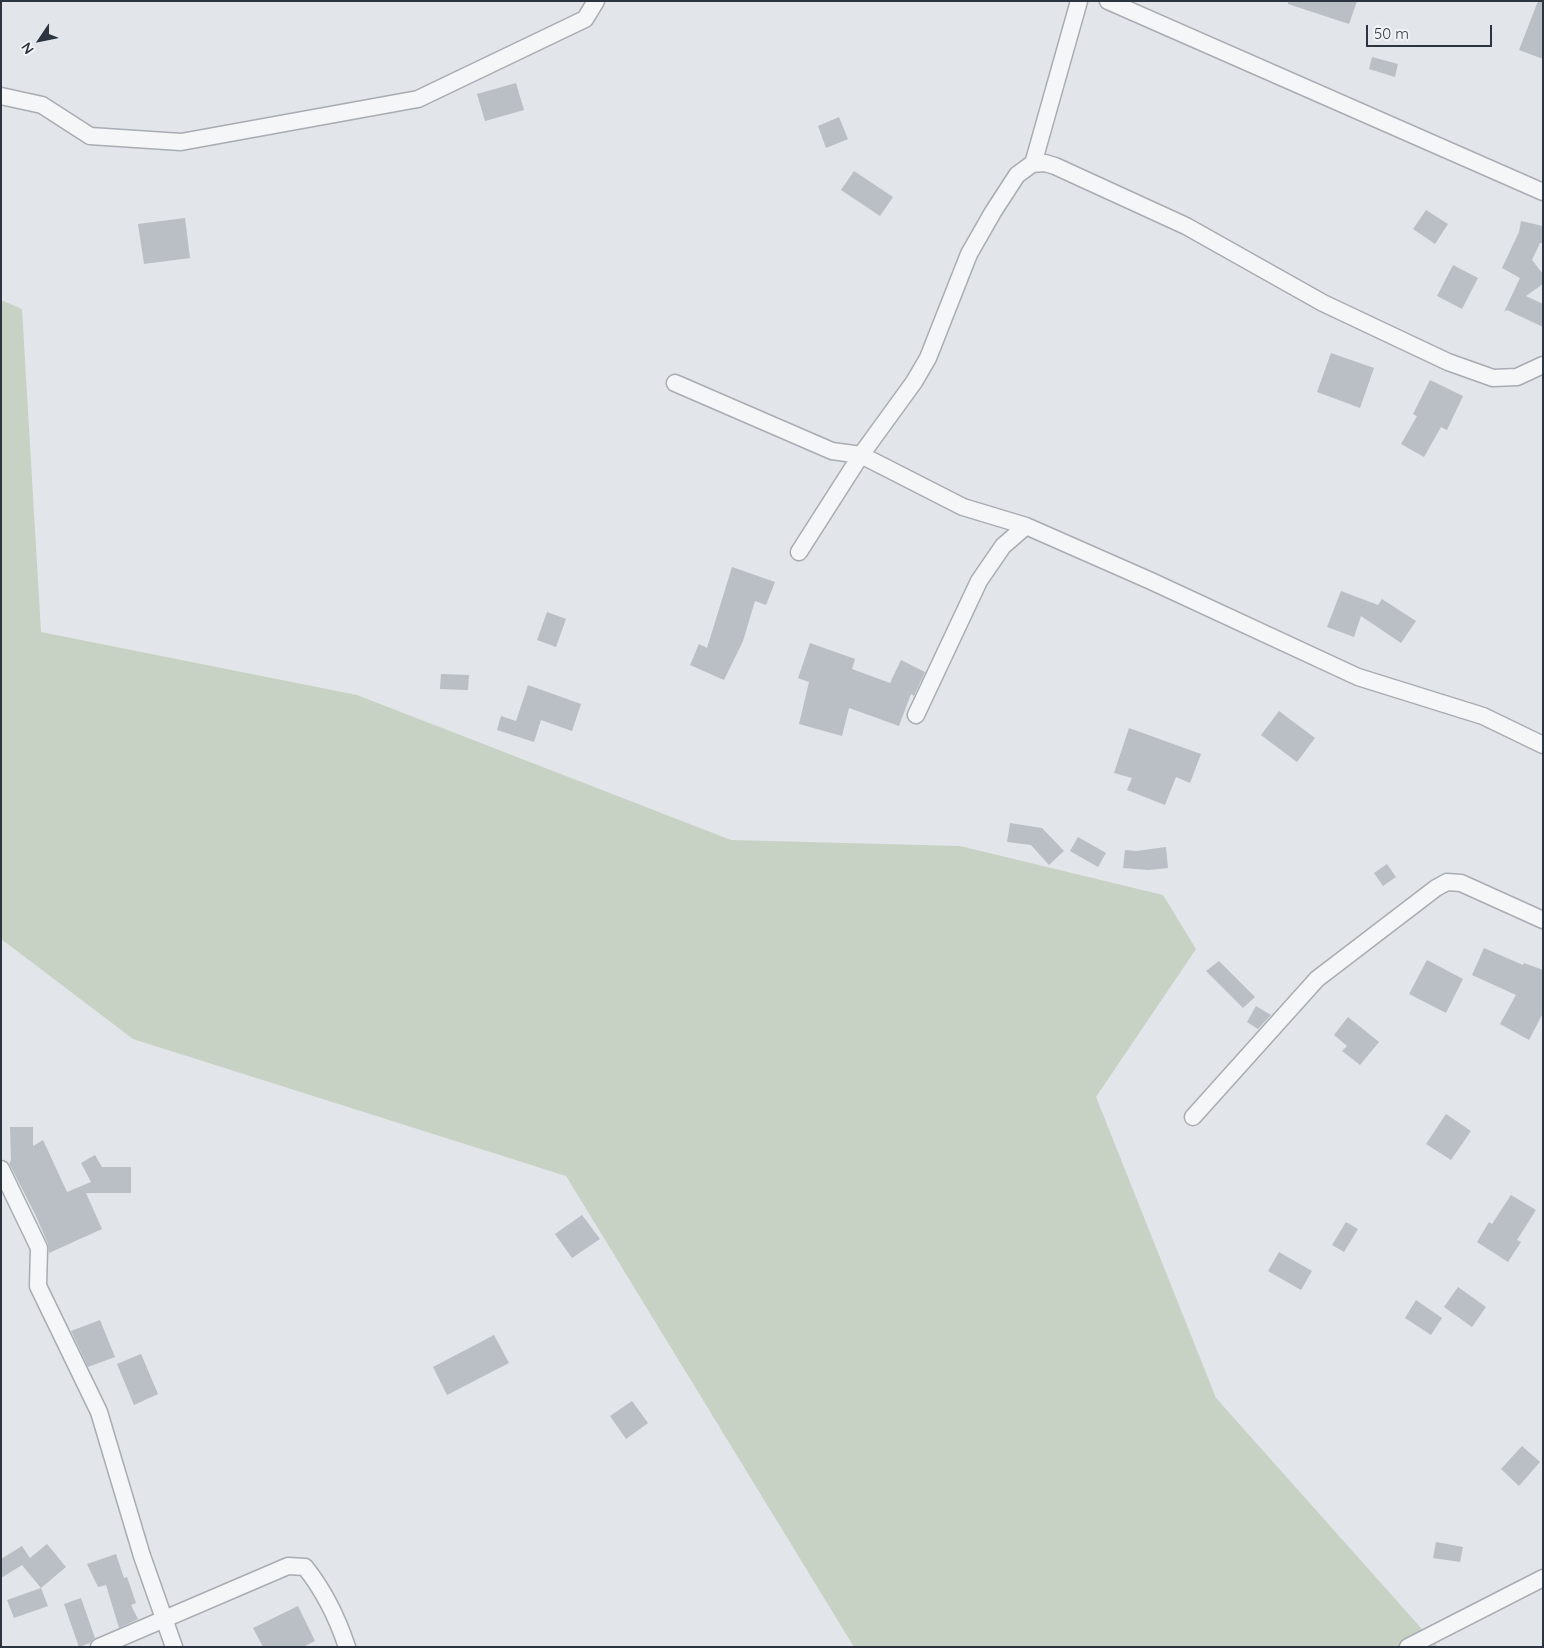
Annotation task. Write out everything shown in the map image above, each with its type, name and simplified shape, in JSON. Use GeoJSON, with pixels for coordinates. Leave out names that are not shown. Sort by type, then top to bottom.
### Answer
{"type":"FeatureCollection","features":[{"type":"Feature","properties":{"kind":"street"},"geometry":{"type":"LineString","coordinates":[[1,96],[42,105],[90,136],[181,142],[418,99],[584,20],[596,1]]}},
{"type":"Feature","properties":{"kind":"street"},"geometry":{"type":"LineString","coordinates":[[1033,164],[1079,1]]}},
{"type":"Feature","properties":{"kind":"street"},"geometry":{"type":"LineString","coordinates":[[1108,1],[1543,192]]}},
{"type":"Feature","properties":{"kind":"street"},"geometry":{"type":"LineString","coordinates":[[799,552],[861,455],[914,382],[928,358],[969,254],[1017,175],[1033,164],[1045,163],[1055,166],[1186,226],[1323,303],[1448,362],[1493,378],[1517,377],[1543,365]]}},
{"type":"Feature","properties":{"kind":"street"},"geometry":{"type":"LineString","coordinates":[[675,383],[832,451],[861,455],[964,507],[1026,526],[1151,581],[1358,677],[1483,716],[1543,745]]}},
{"type":"Feature","properties":{"kind":"street"},"geometry":{"type":"LineString","coordinates":[[916,715],[979,581],[1003,546],[1026,526]]}},
{"type":"Feature","properties":{"kind":"street"},"geometry":{"type":"LineString","coordinates":[[1193,1117],[1317,979],[1436,888],[1447,882],[1461,883],[1543,920]]}},
{"type":"Feature","properties":{"kind":"street"},"geometry":{"type":"LineString","coordinates":[[1,1169],[39,1248],[38,1286],[99,1412],[142,1556],[174,1647]]}},
{"type":"Feature","properties":{"kind":"street"},"geometry":{"type":"LineString","coordinates":[[99,1647],[166,1620],[288,1566],[305,1568],[321,1587],[338,1620],[347,1647]]}},
{"type":"Feature","properties":{"kind":"street"},"geometry":{"type":"LineString","coordinates":[[1408,1647],[1543,1578]]}},
{"type":"Feature","properties":{"kind":"green space"},"geometry":{"type":"Polygon","coordinates":[[[1,300],[22,309],[41,632],[357,695],[731,840],[960,846],[1163,895],[1196,949],[1096,1097],[1216,1398],[1438,1647],[854,1647],[566,1176],[133,1039],[1,939],[1,300]]]}},
{"type":"Feature","properties":{"kind":"building"},"geometry":{"type":"Polygon","coordinates":[[[1288,1],[1357,1],[1349,24],[1288,4],[1288,1]]]}},
{"type":"Feature","properties":{"kind":"building"},"geometry":{"type":"Polygon","coordinates":[[[1538,1],[1543,1],[1543,59],[1519,50],[1538,1]]]}},
{"type":"Feature","properties":{"kind":"building"},"geometry":{"type":"Polygon","coordinates":[[[1372,57],[1398,64],[1395,77],[1369,69],[1372,57]]]}},
{"type":"Feature","properties":{"kind":"building"},"geometry":{"type":"Polygon","coordinates":[[[516,83],[524,110],[485,121],[477,94],[516,83]]]}},
{"type":"Feature","properties":{"kind":"building"},"geometry":{"type":"Polygon","coordinates":[[[839,117],[848,139],[826,148],[818,126],[839,117]]]}},
{"type":"Feature","properties":{"kind":"building"},"geometry":{"type":"Polygon","coordinates":[[[854,171],[893,197],[880,216],[841,190],[854,171]]]}},
{"type":"Feature","properties":{"kind":"building"},"geometry":{"type":"Polygon","coordinates":[[[1426,210],[1448,224],[1435,244],[1413,229],[1426,210]]]}},
{"type":"Feature","properties":{"kind":"building"},"geometry":{"type":"Polygon","coordinates":[[[185,218],[190,258],[144,264],[138,224],[185,218]]]}},
{"type":"Feature","properties":{"kind":"building"},"geometry":{"type":"Polygon","coordinates":[[[1521,221],[1543,226],[1543,243],[1540,243],[1532,260],[1543,274],[1543,284],[1526,296],[1543,304],[1543,327],[1507,310],[1504,312],[1520,278],[1502,268],[1519,232],[1521,221]]]}},
{"type":"Feature","properties":{"kind":"building"},"geometry":{"type":"Polygon","coordinates":[[[1453,265],[1478,278],[1462,309],[1437,296],[1453,265]]]}},
{"type":"Feature","properties":{"kind":"building"},"geometry":{"type":"Polygon","coordinates":[[[1331,353],[1374,368],[1360,408],[1317,392],[1331,353]]]}},
{"type":"Feature","properties":{"kind":"building"},"geometry":{"type":"Polygon","coordinates":[[[1430,380],[1463,396],[1447,430],[1441,427],[1424,457],[1401,444],[1417,416],[1413,414],[1430,380]]]}},
{"type":"Feature","properties":{"kind":"building"},"geometry":{"type":"Polygon","coordinates":[[[732,567],[775,582],[766,605],[755,601],[743,641],[724,680],[690,665],[699,644],[707,648],[732,567]]]}},
{"type":"Feature","properties":{"kind":"building"},"geometry":{"type":"Polygon","coordinates":[[[1341,591],[1378,605],[1382,599],[1416,621],[1401,643],[1361,616],[1354,637],[1327,627],[1341,591]]]}},
{"type":"Feature","properties":{"kind":"building"},"geometry":{"type":"Polygon","coordinates":[[[547,612],[566,619],[556,647],[537,640],[547,612]]]}},
{"type":"Feature","properties":{"kind":"building"},"geometry":{"type":"Polygon","coordinates":[[[810,643],[855,659],[852,669],[890,683],[901,660],[925,672],[914,696],[911,694],[899,726],[849,708],[842,736],[799,724],[809,682],[798,678],[810,643]]]}},
{"type":"Feature","properties":{"kind":"building"},"geometry":{"type":"Polygon","coordinates":[[[441,674],[469,675],[468,690],[440,689],[441,674]]]}},
{"type":"Feature","properties":{"kind":"building"},"geometry":{"type":"Polygon","coordinates":[[[528,685],[581,704],[572,731],[541,720],[534,742],[497,730],[501,716],[516,721],[528,685]]]}},
{"type":"Feature","properties":{"kind":"building"},"geometry":{"type":"Polygon","coordinates":[[[1279,711],[1315,738],[1297,762],[1261,735],[1279,711]]]}},
{"type":"Feature","properties":{"kind":"building"},"geometry":{"type":"Polygon","coordinates":[[[1129,728],[1201,754],[1190,783],[1176,777],[1165,805],[1127,790],[1132,778],[1114,773],[1129,728]]]}},
{"type":"Feature","properties":{"kind":"building"},"geometry":{"type":"Polygon","coordinates":[[[1010,823],[1042,828],[1064,851],[1049,865],[1031,845],[1007,842],[1010,823]]]}},
{"type":"Feature","properties":{"kind":"building"},"geometry":{"type":"Polygon","coordinates":[[[1078,837],[1106,853],[1098,867],[1070,851],[1078,837]]]}},
{"type":"Feature","properties":{"kind":"building"},"geometry":{"type":"Polygon","coordinates":[[[1166,847],[1168,868],[1149,870],[1123,868],[1125,850],[1136,851],[1166,847]]]}},
{"type":"Feature","properties":{"kind":"building"},"geometry":{"type":"Polygon","coordinates":[[[1387,864],[1396,877],[1383,886],[1374,873],[1387,864]]]}},
{"type":"Feature","properties":{"kind":"building"},"geometry":{"type":"Polygon","coordinates":[[[1484,948],[1523,965],[1524,963],[1543,970],[1543,1013],[1529,1040],[1500,1024],[1516,995],[1472,975],[1484,948]]]}},
{"type":"Feature","properties":{"kind":"building"},"geometry":{"type":"Polygon","coordinates":[[[1427,960],[1463,979],[1446,1013],[1409,994],[1427,960]]]}},
{"type":"Feature","properties":{"kind":"building"},"geometry":{"type":"Polygon","coordinates":[[[1219,961],[1255,997],[1243,1008],[1206,971],[1219,961]]]}},
{"type":"Feature","properties":{"kind":"building"},"geometry":{"type":"Polygon","coordinates":[[[1256,1006],[1271,1015],[1258,1029],[1247,1022],[1256,1006]]]}},
{"type":"Feature","properties":{"kind":"building"},"geometry":{"type":"Polygon","coordinates":[[[1348,1017],[1379,1042],[1360,1065],[1342,1051],[1347,1046],[1334,1035],[1348,1017]]]}},
{"type":"Feature","properties":{"kind":"building"},"geometry":{"type":"Polygon","coordinates":[[[1446,1114],[1471,1131],[1451,1160],[1426,1144],[1446,1114]]]}},
{"type":"Feature","properties":{"kind":"building"},"geometry":{"type":"Polygon","coordinates":[[[10,1127],[33,1127],[33,1146],[43,1140],[67,1192],[91,1182],[81,1163],[95,1155],[102,1167],[131,1167],[131,1193],[86,1193],[102,1229],[49,1253],[48,1244],[36,1216],[9,1163],[11,1161],[10,1127]]]}},
{"type":"Feature","properties":{"kind":"building"},"geometry":{"type":"Polygon","coordinates":[[[1511,1195],[1536,1210],[1517,1240],[1521,1242],[1508,1262],[1477,1242],[1489,1222],[1492,1224],[1511,1195]]]}},
{"type":"Feature","properties":{"kind":"building"},"geometry":{"type":"Polygon","coordinates":[[[582,1215],[600,1239],[572,1258],[555,1234],[582,1215]]]}},
{"type":"Feature","properties":{"kind":"building"},"geometry":{"type":"Polygon","coordinates":[[[1346,1222],[1358,1229],[1344,1252],[1332,1245],[1346,1222]]]}},
{"type":"Feature","properties":{"kind":"building"},"geometry":{"type":"Polygon","coordinates":[[[1279,1252],[1312,1271],[1301,1290],[1268,1271],[1279,1252]]]}},
{"type":"Feature","properties":{"kind":"building"},"geometry":{"type":"Polygon","coordinates":[[[1458,1287],[1486,1307],[1472,1327],[1444,1307],[1458,1287]]]}},
{"type":"Feature","properties":{"kind":"building"},"geometry":{"type":"Polygon","coordinates":[[[1416,1300],[1442,1318],[1431,1335],[1405,1318],[1416,1300]]]}},
{"type":"Feature","properties":{"kind":"building"},"geometry":{"type":"Polygon","coordinates":[[[100,1320],[115,1357],[88,1367],[71,1331],[100,1320]]]}},
{"type":"Feature","properties":{"kind":"building"},"geometry":{"type":"Polygon","coordinates":[[[494,1335],[509,1363],[447,1395],[433,1367],[494,1335]]]}},
{"type":"Feature","properties":{"kind":"building"},"geometry":{"type":"Polygon","coordinates":[[[141,1354],[158,1394],[134,1405],[117,1364],[141,1354]]]}},
{"type":"Feature","properties":{"kind":"building"},"geometry":{"type":"Polygon","coordinates":[[[632,1401],[648,1423],[626,1439],[610,1416],[632,1401]]]}},
{"type":"Feature","properties":{"kind":"building"},"geometry":{"type":"Polygon","coordinates":[[[1522,1446],[1540,1462],[1519,1486],[1501,1469],[1522,1446]]]}},
{"type":"Feature","properties":{"kind":"building"},"geometry":{"type":"Polygon","coordinates":[[[1436,1542],[1463,1547],[1460,1562],[1433,1558],[1436,1542]]]}},
{"type":"Feature","properties":{"kind":"building"},"geometry":{"type":"Polygon","coordinates":[[[47,1544],[66,1567],[41,1588],[22,1565],[1,1578],[1,1559],[22,1546],[30,1558],[47,1544]]]}},
{"type":"Feature","properties":{"kind":"building"},"geometry":{"type":"Polygon","coordinates":[[[116,1554],[124,1578],[127,1577],[136,1603],[131,1605],[138,1619],[119,1628],[106,1585],[98,1587],[87,1564],[116,1554]]]}},
{"type":"Feature","properties":{"kind":"building"},"geometry":{"type":"Polygon","coordinates":[[[41,1588],[48,1606],[14,1618],[7,1600],[41,1588]]]}},
{"type":"Feature","properties":{"kind":"building"},"geometry":{"type":"Polygon","coordinates":[[[81,1598],[95,1638],[90,1643],[79,1647],[64,1604],[81,1598]]]}},
{"type":"Feature","properties":{"kind":"building"},"geometry":{"type":"Polygon","coordinates":[[[298,1606],[315,1641],[303,1647],[263,1647],[253,1628],[298,1606]]]}}]}
